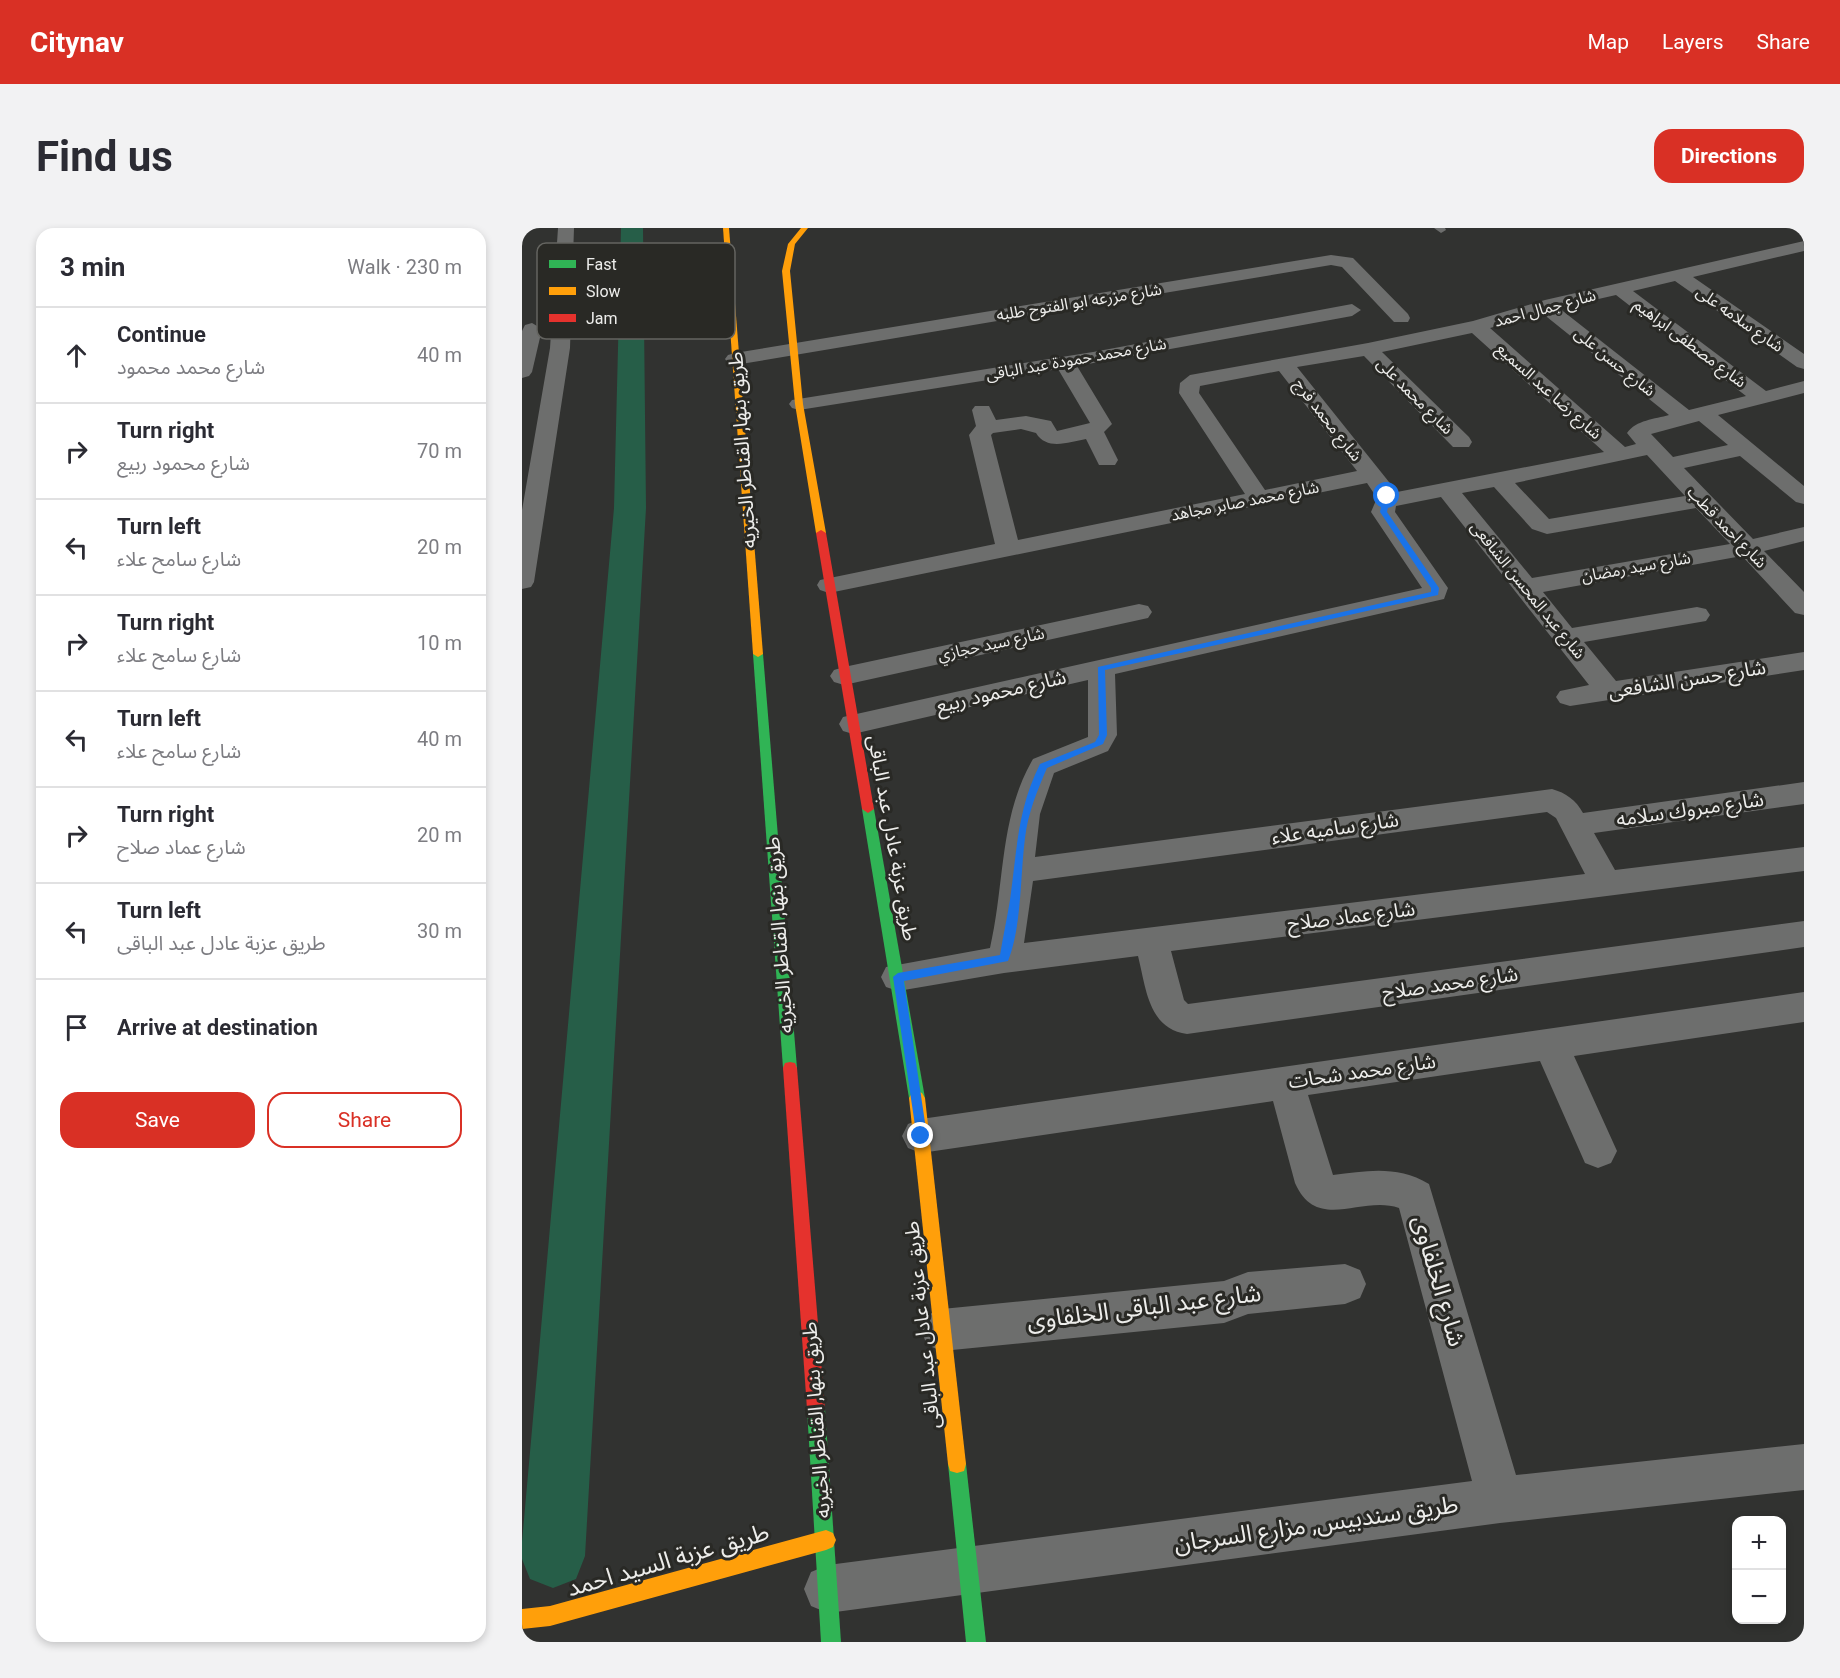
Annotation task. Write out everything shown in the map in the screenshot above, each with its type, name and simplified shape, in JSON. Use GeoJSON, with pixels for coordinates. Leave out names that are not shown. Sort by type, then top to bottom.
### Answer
{"type":"FeatureCollection","features":[{"type":"Feature","properties":{"kind":"street"},"geometry":{"type":"LineString","coordinates":[[565,243],[566,228]]}},
{"type":"Feature","properties":{"kind":"street","name":"طريق بنها, القناطر الخيريه"},"geometry":{"type":"LineString","coordinates":[[726,228],[727,243]]}},
{"type":"Feature","properties":{"kind":"street","name":"طريق عزبة عادل عبد الباقى"},"geometry":{"type":"LineString","coordinates":[[805,228],[792,244],[786,271],[800,404],[844,676],[898,977],[921,1136],[968,1570]]}},
{"type":"Feature","properties":{"kind":"street","name":"شارع جمال احمد"},"geometry":{"type":"LineString","coordinates":[[1260,499],[1188,388],[1197,379],[1368,349],[1476,326],[1545,306],[1804,246]]}},
{"type":"Feature","properties":{"kind":"street","name":"شارع مزرعه ابو الفتوح طلبه"},"geometry":{"type":"LineString","coordinates":[[735,359],[1330,260],[1347,262],[1401,318]]}},
{"type":"Feature","properties":{"kind":"street","name":"شارع سلامه على"},"geometry":{"type":"LineString","coordinates":[[1677,274],[1804,363]]}},
{"type":"Feature","properties":{"kind":"street","name":"شارع مصطفى ابراهيم"},"geometry":{"type":"LineString","coordinates":[[1619,289],[1761,397]]}},
{"type":"Feature","properties":{"kind":"street","name":"شارع حسن على"},"geometry":{"type":"LineString","coordinates":[[1545,306],[1693,415],[1745,448],[1803,494]]}},
{"type":"Feature","properties":{"kind":"street","name":"شارع محمد حمودة عبد الباقى"},"geometry":{"type":"LineString","coordinates":[[800,404],[1064,362],[1352,310]]}},
{"type":"Feature","properties":{"kind":"street"},"geometry":{"type":"LineString","coordinates":[[1276,324],[1308,360]]}},
{"type":"Feature","properties":{"kind":"street","name":"شارع رضا عبد السميع"},"geometry":{"type":"LineString","coordinates":[[1476,326],[1621,455]]}},
{"type":"Feature","properties":{"kind":"street"},"geometry":{"type":"LineString","coordinates":[[522,372],[532,329]]}},
{"type":"Feature","properties":{"kind":"street"},"geometry":{"type":"LineString","coordinates":[[522,582],[560,339]]}},
{"type":"Feature","properties":{"kind":"street","name":"طريق بنها, القناطر الخيريه"},"geometry":{"type":"LineString","coordinates":[[734,339],[826,1540],[831,1642]]}},
{"type":"Feature","properties":{"kind":"street","name":"شارع محمد على"},"geometry":{"type":"LineString","coordinates":[[1368,349],[1461,442]]}},
{"type":"Feature","properties":{"kind":"street"},"geometry":{"type":"LineString","coordinates":[[1008,549],[980,435],[985,419],[1026,422],[1031,427],[1043,426],[1054,438],[1093,431],[1101,424],[1064,362]]}},
{"type":"Feature","properties":{"kind":"street","name":"شارع محمد فرج"},"geometry":{"type":"LineString","coordinates":[[1284,364],[1372,476]]}},
{"type":"Feature","properties":{"kind":"street"},"geometry":{"type":"LineString","coordinates":[[1372,476],[1391,499],[1621,455],[1650,447],[1640,437],[1641,430],[1804,387]]}},
{"type":"Feature","properties":{"kind":"street"},"geometry":{"type":"LineString","coordinates":[[1093,431],[1107,460]]}},
{"type":"Feature","properties":{"kind":"street","name":"شارع احمد قطب"},"geometry":{"type":"LineString","coordinates":[[1650,447],[1804,607]]}},
{"type":"Feature","properties":{"kind":"street"},"geometry":{"type":"LineString","coordinates":[[1667,465],[1745,448]]}},
{"type":"Feature","properties":{"kind":"street","name":"شارع محمد صابر مجاهد"},"geometry":{"type":"LineString","coordinates":[[829,585],[1372,476]]}},
{"type":"Feature","properties":{"kind":"street"},"geometry":{"type":"LineString","coordinates":[[1499,479],[1540,524],[1547,527],[1700,500]]}},
{"type":"Feature","properties":{"kind":"street","name":"شارع عبد المحسن الشافعى"},"geometry":{"type":"LineString","coordinates":[[1447,489],[1609,691]]}},
{"type":"Feature","properties":{"kind":"street","name":"شارع محمود ربيع"},"geometry":{"type":"LineString","coordinates":[[853,724],[1435,594],[1435,588],[1383,512],[1386,502],[1391,499]]}},
{"type":"Feature","properties":{"kind":"street","name":"شارع سيد رمضان"},"geometry":{"type":"LineString","coordinates":[[1527,587],[1746,548],[1804,534]]}},
{"type":"Feature","properties":{"kind":"street","name":"شارع سيد حجازي"},"geometry":{"type":"LineString","coordinates":[[844,676],[1139,612]]}},
{"type":"Feature","properties":{"kind":"street"},"geometry":{"type":"LineString","coordinates":[[1565,636],[1697,615]]}},
{"type":"Feature","properties":{"kind":"street","name":"شارع حسن الشافعى"},"geometry":{"type":"LineString","coordinates":[[1570,697],[1804,661]]}},
{"type":"Feature","properties":{"kind":"street"},"geometry":{"type":"LineString","coordinates":[[1004,958],[1021,836],[1028,803],[1043,766],[1050,761],[1090,749],[1098,744],[1103,735],[1101,668]]}},
{"type":"Feature","properties":{"kind":"street","name":"شارع مبروك سلامه"},"geometry":{"type":"LineString","coordinates":[[1575,825],[1804,793]]}},
{"type":"Feature","properties":{"kind":"street","name":"شارع ساميه علاء"},"geometry":{"type":"LineString","coordinates":[[1017,871],[1542,801],[1561,804],[1575,825],[1606,884]]}},
{"type":"Feature","properties":{"kind":"street","name":"شارع عماد صلاح"},"geometry":{"type":"LineString","coordinates":[[898,977],[1004,958],[1804,859]]}},
{"type":"Feature","properties":{"kind":"street","name":"شارع محمد صلاح"},"geometry":{"type":"LineString","coordinates":[[1151,941],[1169,1007],[1179,1018],[1188,1019],[1804,934]]}},
{"type":"Feature","properties":{"kind":"street","name":"شارع محمد شحات"},"geometry":{"type":"LineString","coordinates":[[921,1136],[1804,1007]]}},
{"type":"Feature","properties":{"kind":"street"},"geometry":{"type":"LineString","coordinates":[[1551,1044],[1598,1151]]}},
{"type":"Feature","properties":{"kind":"street","name":"شارع الخلفاوى"},"geometry":{"type":"LineString","coordinates":[[1286,1082],[1310,1174],[1322,1190],[1332,1193],[1396,1188],[1406,1190],[1415,1197],[1500,1500]]}},
{"type":"Feature","properties":{"kind":"street","name":"شارع عبد الباقى الخلفاوى"},"geometry":{"type":"LineString","coordinates":[[942,1330],[1224,1302],[1248,1293],[1345,1284]]}},
{"type":"Feature","properties":{"kind":"street","name":"طريق سندبيس, مزارع السرجان"},"geometry":{"type":"LineString","coordinates":[[828,1588],[1500,1500],[1804,1467]]}},
{"type":"Feature","properties":{"kind":"street","name":"طريق عزبة السيد احمد"},"geometry":{"type":"LineString","coordinates":[[522,1619],[549,1616],[826,1540]]}},
{"type":"Feature","properties":{"kind":"street"},"geometry":{"type":"LineString","coordinates":[[968,1570],[976,1642]]}},
{"type":"Feature","properties":{"kind":"waterway"},"geometry":{"type":"LineString","coordinates":[[632,228],[632,243]]}},
{"type":"Feature","properties":{"kind":"waterway"},"geometry":{"type":"LineString","coordinates":[[553,1556],[630,508],[631,339]]}},
{"type":"Feature","properties":{"kind":"traffic: fast"},"geometry":{"type":"LineString","coordinates":[[758,654],[790,1068]]}},
{"type":"Feature","properties":{"kind":"traffic: fast"},"geometry":{"type":"LineString","coordinates":[[868,809],[917,1098]]}},
{"type":"Feature","properties":{"kind":"traffic: fast"},"geometry":{"type":"LineString","coordinates":[[816,1409],[831,1642]]}},
{"type":"Feature","properties":{"kind":"traffic: fast"},"geometry":{"type":"LineString","coordinates":[[957,1464],[976,1642]]}},
{"type":"Feature","properties":{"kind":"traffic: slow"},"geometry":{"type":"LineString","coordinates":[[726,228],[727,243]]}},
{"type":"Feature","properties":{"kind":"traffic: slow"},"geometry":{"type":"LineString","coordinates":[[805,228],[792,244],[786,271],[799,404],[821,533]]}},
{"type":"Feature","properties":{"kind":"traffic: slow"},"geometry":{"type":"LineString","coordinates":[[734,339],[758,654]]}},
{"type":"Feature","properties":{"kind":"traffic: slow"},"geometry":{"type":"LineString","coordinates":[[917,1098],[957,1464]]}},
{"type":"Feature","properties":{"kind":"traffic: slow"},"geometry":{"type":"LineString","coordinates":[[522,1619],[550,1616],[826,1540]]}},
{"type":"Feature","properties":{"kind":"traffic: jam"},"geometry":{"type":"LineString","coordinates":[[821,533],[868,809]]}},
{"type":"Feature","properties":{"kind":"traffic: jam"},"geometry":{"type":"LineString","coordinates":[[790,1068],[816,1409]]}},
{"type":"Feature","properties":{"kind":"route"},"geometry":{"type":"LineString","coordinates":[[921,1136],[898,977],[1004,958],[1011,928],[1021,836],[1028,803],[1043,766],[1050,761],[1090,749],[1098,744],[1103,735],[1101,668],[1435,594],[1437,591],[1383,512],[1386,502],[1391,499],[1387,496]]}}]}
